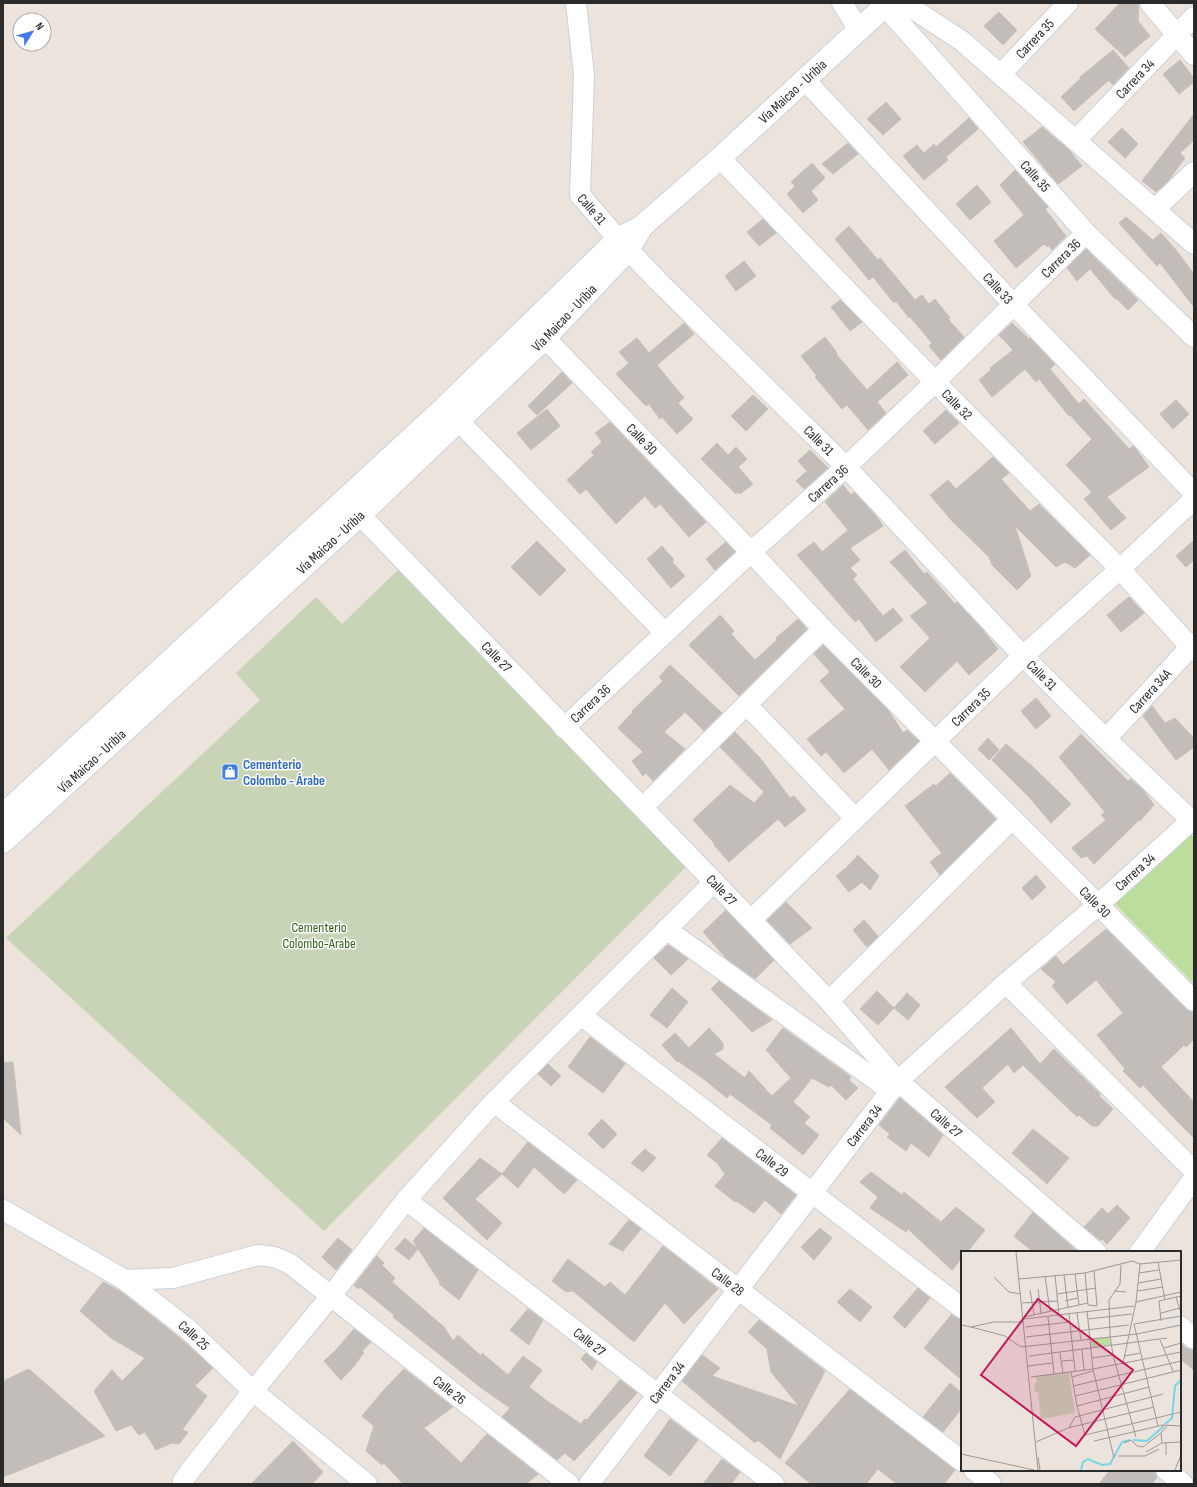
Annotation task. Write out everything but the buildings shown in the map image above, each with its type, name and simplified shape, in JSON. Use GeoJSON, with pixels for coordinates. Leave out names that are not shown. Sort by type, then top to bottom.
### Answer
{"type":"FeatureCollection","features":[{"type":"Feature","properties":{"kind":"street","name":"Calle 31"},"geometry":{"type":"LineString","coordinates":[[576,3],[584,75],[580,195],[623,245],[657,280],[846,466],[1023,656],[1106,739],[1193,820]]}},
{"type":"Feature","properties":{"kind":"street"},"geometry":{"type":"LineString","coordinates":[[842,3],[859,30]]}},
{"type":"Feature","properties":{"kind":"street","name":"Carrera 35"},"geometry":{"type":"LineString","coordinates":[[1001,74],[1068,3]]}},
{"type":"Feature","properties":{"kind":"street"},"geometry":{"type":"LineString","coordinates":[[1150,3],[1194,55]]}},
{"type":"Feature","properties":{"kind":"street","name":"Vía Maicao - Uribia"},"geometry":{"type":"LineString","coordinates":[[3,842],[360,515],[452,414],[641,227],[720,158],[859,30],[892,4]]}},
{"type":"Feature","properties":{"kind":"street"},"geometry":{"type":"LineString","coordinates":[[892,4],[962,41],[1194,244]]}},
{"type":"Feature","properties":{"kind":"street","name":"Calle 35"},"geometry":{"type":"LineString","coordinates":[[892,4],[1086,232],[1192,331]]}},
{"type":"Feature","properties":{"kind":"street","name":"Carrera 34"},"geometry":{"type":"LineString","coordinates":[[1076,140],[1194,17]]}},
{"type":"Feature","properties":{"kind":"street","name":"Calle 33"},"geometry":{"type":"LineString","coordinates":[[805,80],[1013,304],[1194,493]]}},
{"type":"Feature","properties":{"kind":"street","name":"Calle 32"},"geometry":{"type":"LineString","coordinates":[[720,158],[935,382],[1120,569],[1193,647]]}},
{"type":"Feature","properties":{"kind":"street"},"geometry":{"type":"LineString","coordinates":[[1155,210],[1194,172]]}},
{"type":"Feature","properties":{"kind":"street","name":"Carrera 36"},"geometry":{"type":"LineString","coordinates":[[564,728],[935,382],[1086,232]]}},
{"type":"Feature","properties":{"kind":"street","name":"Vía Maicao - Uribia"},"geometry":{"type":"LineString","coordinates":[[3,815],[452,414],[545,338],[623,245]]}},
{"type":"Feature","properties":{"kind":"street","name":"Calle 30"},"geometry":{"type":"LineString","coordinates":[[545,338],[823,629],[1194,1001]]}},
{"type":"Feature","properties":{"kind":"street"},"geometry":{"type":"LineString","coordinates":[[452,414],[665,633]]}},
{"type":"Feature","properties":{"kind":"street","name":"Carrera 35"},"geometry":{"type":"LineString","coordinates":[[751,920],[1023,656],[1120,569],[1194,499]]}},
{"type":"Feature","properties":{"kind":"street","name":"Calle 27"},"geometry":{"type":"LineString","coordinates":[[360,515],[829,1001],[894,1086],[1095,1251]]}},
{"type":"Feature","properties":{"kind":"street"},"geometry":{"type":"LineString","coordinates":[[643,807],[823,629]]}},
{"type":"Feature","properties":{"kind":"street","name":"Carrera 34A"},"geometry":{"type":"LineString","coordinates":[[1106,739],[1193,647]]}},
{"type":"Feature","properties":{"kind":"street"},"geometry":{"type":"LineString","coordinates":[[747,705],[855,818]]}},
{"type":"Feature","properties":{"kind":"street"},"geometry":{"type":"LineString","coordinates":[[829,1001],[1012,819]]}},
{"type":"Feature","properties":{"kind":"street","name":"Carrera 34"},"geometry":{"type":"LineString","coordinates":[[589,1484],[894,1086],[1006,983],[1098,905],[1193,820]]}},
{"type":"Feature","properties":{"kind":"street"},"geometry":{"type":"LineString","coordinates":[[183,1483],[190,1471],[253,1391],[330,1297],[406,1200],[494,1102],[582,1016],[666,929],[714,882]]}},
{"type":"Feature","properties":{"kind":"street"},"geometry":{"type":"LineString","coordinates":[[666,929],[894,1086]]}},
{"type":"Feature","properties":{"kind":"street"},"geometry":{"type":"LineString","coordinates":[[1006,983],[1194,1171]]}},
{"type":"Feature","properties":{"kind":"street","name":"Calle 29"},"geometry":{"type":"LineString","coordinates":[[582,1016],[961,1307]]}},
{"type":"Feature","properties":{"kind":"street","name":"Calle 28"},"geometry":{"type":"LineString","coordinates":[[494,1102],[961,1460]]}},
{"type":"Feature","properties":{"kind":"street"},"geometry":{"type":"LineString","coordinates":[[1141,1251],[1194,1178]]}},
{"type":"Feature","properties":{"kind":"street","name":"Calle 27"},"geometry":{"type":"LineString","coordinates":[[406,1200],[774,1484]]}},
{"type":"Feature","properties":{"kind":"street","name":"Calle 25"},"geometry":{"type":"LineString","coordinates":[[3,1210],[125,1280],[190,1330],[253,1391],[367,1484]]}},
{"type":"Feature","properties":{"kind":"street","name":"Calle 26"},"geometry":{"type":"LineString","coordinates":[[125,1280],[173,1278],[258,1255],[274,1256],[289,1263],[330,1297],[569,1484]]}},
{"type":"Feature","properties":{"kind":"street"},"geometry":{"type":"LineString","coordinates":[[1167,1471],[1183,1484]]}},
{"type":"Feature","properties":{"kind":"green space","name":"Cementerio Colombo-Arabe"},"geometry":{"type":"Polygon","coordinates":[[[401,567],[688,865],[324,1231],[6,938],[260,700],[236,673],[316,597],[342,624],[401,567]]]}},
{"type":"Feature","properties":{"kind":"green space"},"geometry":{"type":"Polygon","coordinates":[[[1189,832],[1194,837],[1194,984],[1115,904],[1189,832]]]}},
{"type":"Feature","properties":{"kind":"place","name":"Cementerio Colombo - Árabe"},"geometry":{"type":"Point","coordinates":[230,772]}}]}
